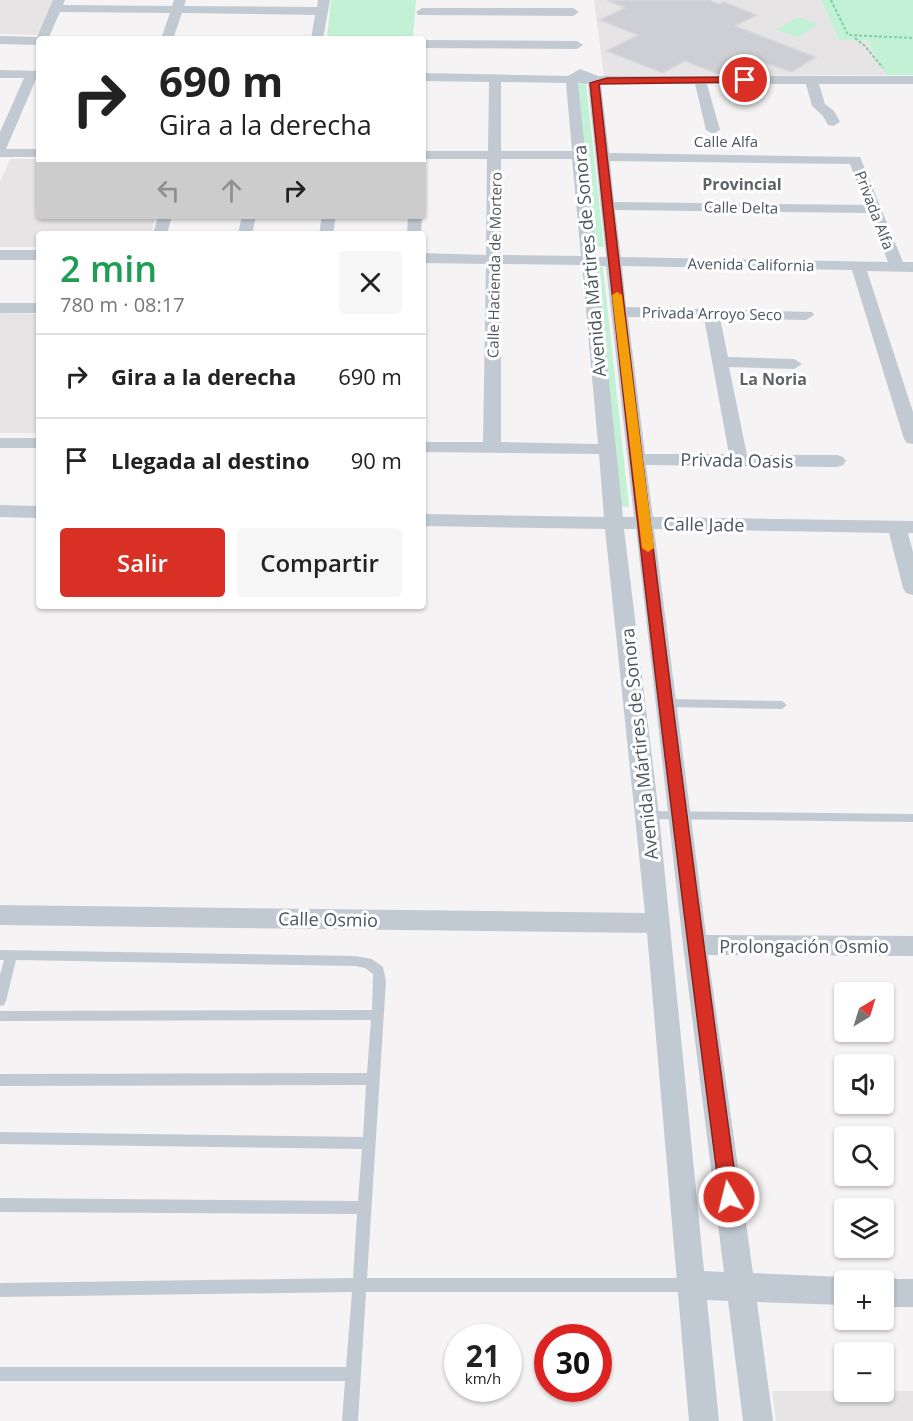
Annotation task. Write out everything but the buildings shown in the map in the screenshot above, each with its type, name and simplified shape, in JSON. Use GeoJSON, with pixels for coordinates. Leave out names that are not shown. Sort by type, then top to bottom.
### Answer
{"type":"FeatureCollection","features":[{"type":"Feature","properties":{"kind":"street"},"geometry":{"type":"LineString","coordinates":[[43,36],[57,4],[323,5],[318,36]]}},
{"type":"Feature","properties":{"kind":"street"},"geometry":{"type":"LineString","coordinates":[[168,36],[179,5]]}},
{"type":"Feature","properties":{"kind":"street"},"geometry":{"type":"LineString","coordinates":[[421,20],[700,80],[913,80]]}},
{"type":"Feature","properties":{"kind":"street"},"geometry":{"type":"LineString","coordinates":[[0,40],[36,40]]}},
{"type":"Feature","properties":{"kind":"street"},"geometry":{"type":"LineString","coordinates":[[426,44],[581,54]]}},
{"type":"Feature","properties":{"kind":"street"},"geometry":{"type":"LineString","coordinates":[[426,77],[581,54]]}},
{"type":"Feature","properties":{"kind":"street"},"geometry":{"type":"LineString","coordinates":[[426,82],[495,83],[581,54]]}},
{"type":"Feature","properties":{"kind":"street","name":"Avenida Mártires de Sonora"},"geometry":{"type":"LineString","coordinates":[[581,54],[579,155],[606,448],[648,815],[704,1421]]}},
{"type":"Feature","properties":{"kind":"street","name":"Avenida Mártires de Sonora"},"geometry":{"type":"LineString","coordinates":[[581,54],[602,157],[695,945],[758,1421]]}},
{"type":"Feature","properties":{"kind":"street"},"geometry":{"type":"LineString","coordinates":[[0,77],[36,78],[0,148]]}},
{"type":"Feature","properties":{"kind":"street"},"geometry":{"type":"LineString","coordinates":[[700,80],[713,130]]}},
{"type":"Feature","properties":{"kind":"street"},"geometry":{"type":"LineString","coordinates":[[811,80],[819,106],[829,114],[833,122]]}},
{"type":"Feature","properties":{"kind":"street","name":"Calle Hacienda de Mortero"},"geometry":{"type":"LineString","coordinates":[[492,448],[495,83]]}},
{"type":"Feature","properties":{"kind":"street"},"geometry":{"type":"LineString","coordinates":[[0,153],[36,153]]}},
{"type":"Feature","properties":{"kind":"street"},"geometry":{"type":"LineString","coordinates":[[426,155],[579,155]]}},
{"type":"Feature","properties":{"kind":"street","name":"Calle Alfa"},"geometry":{"type":"LineString","coordinates":[[602,157],[849,159]]}},
{"type":"Feature","properties":{"kind":"street","name":"Privada Alfa"},"geometry":{"type":"LineString","coordinates":[[849,159],[857,161],[897,266]]}},
{"type":"Feature","properties":{"kind":"street","name":"Calle Delta"},"geometry":{"type":"LineString","coordinates":[[607,206],[875,209]]}},
{"type":"Feature","properties":{"kind":"street"},"geometry":{"type":"LineString","coordinates":[[0,255],[36,255]]}},
{"type":"Feature","properties":{"kind":"street","name":"Avenida California"},"geometry":{"type":"LineString","coordinates":[[426,258],[913,267]]}},
{"type":"Feature","properties":{"kind":"street"},"geometry":{"type":"LineString","coordinates":[[858,266],[909,415],[913,440]]}},
{"type":"Feature","properties":{"kind":"street"},"geometry":{"type":"LineString","coordinates":[[0,308],[36,308]]}},
{"type":"Feature","properties":{"kind":"street","name":"Privada Arroyo Seco"},"geometry":{"type":"LineString","coordinates":[[619,312],[806,315]]}},
{"type":"Feature","properties":{"kind":"street"},"geometry":{"type":"LineString","coordinates":[[711,314],[739,460]]}},
{"type":"Feature","properties":{"kind":"street"},"geometry":{"type":"LineString","coordinates":[[722,362],[794,364]]}},
{"type":"Feature","properties":{"kind":"street"},"geometry":{"type":"LineString","coordinates":[[0,442],[36,443]]}},
{"type":"Feature","properties":{"kind":"street"},"geometry":{"type":"LineString","coordinates":[[426,447],[606,448]]}},
{"type":"Feature","properties":{"kind":"street","name":"Privada Oasis"},"geometry":{"type":"LineString","coordinates":[[637,459],[837,461]]}},
{"type":"Feature","properties":{"kind":"street"},"geometry":{"type":"LineString","coordinates":[[0,511],[36,512]]}},
{"type":"Feature","properties":{"kind":"street","name":"Calle Jade"},"geometry":{"type":"LineString","coordinates":[[426,520],[905,527]]}},
{"type":"Feature","properties":{"kind":"street"},"geometry":{"type":"LineString","coordinates":[[905,527],[913,588]]}},
{"type":"Feature","properties":{"kind":"street","name":"Calle Osmio"},"geometry":{"type":"LineString","coordinates":[[0,915],[657,923]]}},
{"type":"Feature","properties":{"kind":"street","name":"Prolongación Osmio"},"geometry":{"type":"LineString","coordinates":[[695,945],[913,946]]}},
{"type":"Feature","properties":{"kind":"street"},"geometry":{"type":"LineString","coordinates":[[690,1285],[834,1292]]}},
{"type":"Feature","properties":{"kind":"street"},"geometry":{"type":"LineString","coordinates":[[894,1293],[913,1293]]}},
{"type":"Feature","properties":{"kind":"lane"},"geometry":{"type":"LineString","coordinates":[[667,704],[782,705]]}},
{"type":"Feature","properties":{"kind":"lane"},"geometry":{"type":"LineString","coordinates":[[648,815],[913,818]]}},
{"type":"Feature","properties":{"kind":"lane"},"geometry":{"type":"LineString","coordinates":[[0,1001],[6,955],[362,962],[375,966],[379,971],[378,1015],[350,1421]]}},
{"type":"Feature","properties":{"kind":"lane"},"geometry":{"type":"LineString","coordinates":[[0,1016],[378,1015]]}},
{"type":"Feature","properties":{"kind":"lane"},"geometry":{"type":"LineString","coordinates":[[0,1080],[374,1079]]}},
{"type":"Feature","properties":{"kind":"lane"},"geometry":{"type":"LineString","coordinates":[[0,1138],[369,1143]]}},
{"type":"Feature","properties":{"kind":"lane"},"geometry":{"type":"LineString","coordinates":[[0,1205],[365,1208]]}},
{"type":"Feature","properties":{"kind":"lane"},"geometry":{"type":"LineString","coordinates":[[0,1290],[360,1285],[690,1285]]}},
{"type":"Feature","properties":{"kind":"lane"},"geometry":{"type":"LineString","coordinates":[[0,1374],[354,1374]]}},
{"type":"Feature","properties":{"kind":"path"},"geometry":{"type":"LineString","coordinates":[[831,0],[847,34],[866,46],[896,80]]}},
{"type":"Feature","properties":{"kind":"path"},"geometry":{"type":"LineString","coordinates":[[854,37],[913,38]]}},
{"type":"Feature","properties":{"kind":"shaded area"},"geometry":{"type":"Polygon","coordinates":[[[0,0],[54,0],[38,35],[0,34],[0,0]]]}},
{"type":"Feature","properties":{"kind":"shaded area"},"geometry":{"type":"Polygon","coordinates":[[[594,0],[821,0],[839,40],[867,40],[886,75],[604,76],[594,0]]]}},
{"type":"Feature","properties":{"kind":"shaded area"},"geometry":{"type":"Polygon","coordinates":[[[10,159],[36,159],[36,219],[155,219],[152,231],[36,231],[36,247],[0,247],[0,182],[10,159]]]}},
{"type":"Feature","properties":{"kind":"shaded area"},"geometry":{"type":"Polygon","coordinates":[[[0,313],[36,314],[36,433],[0,433],[0,313]]]}},
{"type":"Feature","properties":{"kind":"shaded area"},"geometry":{"type":"Polygon","coordinates":[[[772,1391],[834,1391],[834,1402],[894,1402],[894,1391],[913,1391],[913,1421],[776,1421],[772,1391]]]}},
{"type":"Feature","properties":{"kind":"green space"},"geometry":{"type":"Polygon","coordinates":[[[331,0],[416,0],[413,36],[327,36],[331,0]]]}},
{"type":"Feature","properties":{"kind":"green space"},"geometry":{"type":"Polygon","coordinates":[[[821,0],[913,0],[913,75],[886,75],[867,40],[839,40],[821,0]]]}},
{"type":"Feature","properties":{"kind":"green space"},"geometry":{"type":"Polygon","coordinates":[[[798,17],[818,24],[798,37],[776,30],[798,17]]]}},
{"type":"Feature","properties":{"kind":"green space"},"geometry":{"type":"Polygon","coordinates":[[[576,84],[586,84],[604,247],[592,246],[576,84]]]}},
{"type":"Feature","properties":{"kind":"green space"},"geometry":{"type":"Polygon","coordinates":[[[592,267],[603,267],[629,507],[616,506],[592,267]]]}},
{"type":"Feature","properties":{"kind":"slow traffic"},"geometry":{"type":"LineString","coordinates":[[617,295],[648,548]]}},
{"type":"Feature","properties":{"kind":"district","name":"Provincial"},"geometry":{"type":"Point","coordinates":[742,184]}},
{"type":"Feature","properties":{"kind":"district","name":"La Noria"},"geometry":{"type":"Point","coordinates":[773,379]}},
{"type":"Feature","properties":{"kind":"route"},"geometry":{"type":"LineString","coordinates":[[729,1197],[695,945],[619,312],[595,83],[607,80],[745,80]]}}]}
